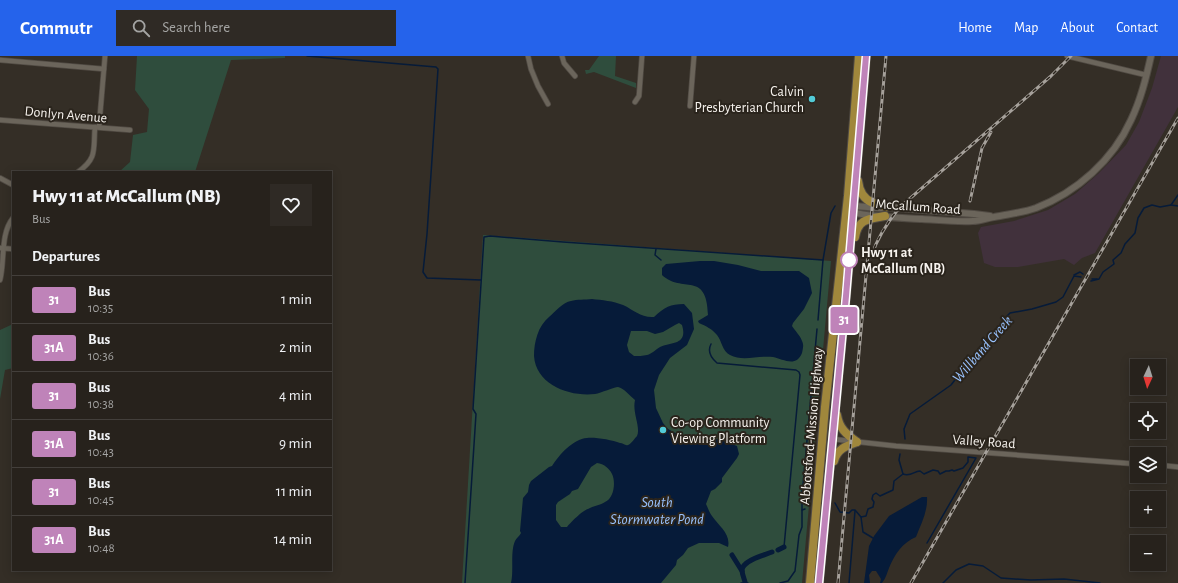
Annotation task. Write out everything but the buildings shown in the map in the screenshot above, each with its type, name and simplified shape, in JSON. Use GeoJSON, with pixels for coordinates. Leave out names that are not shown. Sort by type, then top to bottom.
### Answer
{"type":"FeatureCollection","features":[{"type":"Feature","properties":{"kind":"highway","name":"Abbotsford-Mission Highway"},"geometry":{"type":"LineString","coordinates":[[819,583],[827,509],[831,439],[844,318],[859,56]]}},
{"type":"Feature","properties":{"kind":"highway","name":"Abbotsford-Mission Highway"},"geometry":{"type":"LineString","coordinates":[[810,583],[826,400],[856,173],[866,56]]}},
{"type":"Feature","properties":{"kind":"highway"},"geometry":{"type":"LineString","coordinates":[[856,173],[858,185],[864,197],[873,203],[881,204],[886,207]]}},
{"type":"Feature","properties":{"kind":"highway"},"geometry":{"type":"LineString","coordinates":[[844,318],[857,227],[872,218],[885,216]]}},
{"type":"Feature","properties":{"kind":"highway"},"geometry":{"type":"LineString","coordinates":[[814,583],[827,445],[831,439],[828,432],[837,339],[836,316]]}},
{"type":"Feature","properties":{"kind":"highway"},"geometry":{"type":"LineString","coordinates":[[836,403],[840,427],[846,434],[857,442]]}},
{"type":"Feature","properties":{"kind":"highway"},"geometry":{"type":"LineString","coordinates":[[827,509],[836,455],[842,448],[857,442]]}},
{"type":"Feature","properties":{"kind":"main road","name":"McCallum Road"},"geometry":{"type":"LineString","coordinates":[[851,209],[885,216],[950,221],[974,221],[1017,213],[1035,208],[1053,200],[1085,180],[1112,152],[1131,121],[1151,56]]}},
{"type":"Feature","properties":{"kind":"main road","name":"McCallum Road"},"geometry":{"type":"LineString","coordinates":[[851,209],[886,207],[995,217]]}},
{"type":"Feature","properties":{"kind":"street"},"geometry":{"type":"LineString","coordinates":[[80,171],[87,166],[93,155],[105,56]]}},
{"type":"Feature","properties":{"kind":"street"},"geometry":{"type":"LineString","coordinates":[[528,56],[531,69],[538,86],[548,104]]}},
{"type":"Feature","properties":{"kind":"street"},"geometry":{"type":"LineString","coordinates":[[562,56],[564,63],[576,76]]}},
{"type":"Feature","properties":{"kind":"street"},"geometry":{"type":"LineString","coordinates":[[636,102],[639,96],[642,56]]}},
{"type":"Feature","properties":{"kind":"street"},"geometry":{"type":"LineString","coordinates":[[690,106],[694,56]]}},
{"type":"Feature","properties":{"kind":"street"},"geometry":{"type":"LineString","coordinates":[[1067,56],[1146,75]]}},
{"type":"Feature","properties":{"kind":"street"},"geometry":{"type":"LineString","coordinates":[[0,60],[104,69]]}},
{"type":"Feature","properties":{"kind":"street","name":"Donlyn Avenue"},"geometry":{"type":"LineString","coordinates":[[0,120],[130,130]]}},
{"type":"Feature","properties":{"kind":"street"},"geometry":{"type":"LineString","coordinates":[[0,178],[12,184]]}},
{"type":"Feature","properties":{"kind":"street"},"geometry":{"type":"LineString","coordinates":[[0,280],[2,272],[2,248],[5,233],[12,220]]}},
{"type":"Feature","properties":{"kind":"street"},"geometry":{"type":"LineString","coordinates":[[2,248],[12,249]]}},
{"type":"Feature","properties":{"kind":"street","name":"Valley Road"},"geometry":{"type":"LineString","coordinates":[[831,439],[896,446],[1130,463]]}},
{"type":"Feature","properties":{"kind":"street"},"geometry":{"type":"LineString","coordinates":[[1166,466],[1178,467]]}},
{"type":"Feature","properties":{"kind":"shaded area"},"geometry":{"type":"Polygon","coordinates":[[[1161,56],[1178,56],[1178,107],[1095,253],[1082,258],[1074,265],[1064,259],[1018,267],[995,267],[984,263],[978,233],[981,227],[1014,221],[1048,210],[1075,194],[1099,173],[1126,145],[1139,122],[1152,88],[1161,56]]]}},
{"type":"Feature","properties":{"kind":"green space"},"geometry":{"type":"Polygon","coordinates":[[[137,56],[285,56],[285,58],[231,60],[195,171],[120,171],[130,162],[133,135],[147,132],[149,109],[135,90],[137,56]]]}},
{"type":"Feature","properties":{"kind":"green space"},"geometry":{"type":"Polygon","coordinates":[[[599,56],[616,56],[615,76],[636,83],[636,88],[594,72],[586,74],[585,70],[589,70],[599,56]]]}},
{"type":"Feature","properties":{"kind":"green space"},"geometry":{"type":"Polygon","coordinates":[[[483,235],[831,261],[802,583],[462,583],[483,235]]]}},
{"type":"Feature","properties":{"kind":"green space"},"geometry":{"type":"Polygon","coordinates":[[[12,324],[12,368],[5,370],[0,399],[0,330],[12,324]]]}},
{"type":"Feature","properties":{"kind":"water"},"geometry":{"type":"Polygon","coordinates":[[[714,261],[761,271],[799,271],[809,278],[812,293],[804,309],[792,326],[803,344],[802,353],[799,358],[789,361],[773,357],[740,358],[727,353],[719,337],[698,321],[708,315],[707,301],[703,292],[692,285],[677,283],[662,275],[662,268],[666,264],[714,261]]]}},
{"type":"Feature","properties":{"kind":"water","name":"South Stormwater Pond"},"geometry":{"type":"Polygon","coordinates":[[[576,300],[604,300],[619,304],[641,315],[649,317],[654,317],[671,305],[679,304],[684,304],[692,313],[694,329],[687,345],[670,358],[659,375],[654,390],[656,408],[663,423],[668,429],[691,443],[718,439],[737,446],[739,454],[737,458],[722,478],[722,482],[711,491],[706,504],[711,514],[724,530],[728,538],[728,547],[719,543],[699,543],[688,548],[677,560],[676,565],[661,583],[511,583],[514,545],[521,533],[523,498],[528,492],[531,481],[552,466],[567,448],[577,441],[582,439],[599,438],[628,445],[637,436],[638,428],[634,405],[635,400],[627,392],[618,387],[595,394],[565,391],[548,382],[541,375],[536,366],[534,356],[536,340],[539,330],[545,321],[565,303],[576,300]],[[679,323],[663,332],[655,334],[647,331],[631,331],[627,345],[629,352],[634,356],[651,354],[660,347],[678,342],[683,336],[682,325],[679,323]],[[597,463],[591,467],[578,489],[572,491],[556,505],[556,520],[561,527],[567,527],[583,512],[603,503],[610,497],[614,485],[612,474],[602,464],[597,463]]]}},
{"type":"Feature","properties":{"kind":"water"},"geometry":{"type":"Polygon","coordinates":[[[922,497],[927,497],[927,502],[924,517],[916,537],[907,542],[896,554],[882,583],[880,583],[881,579],[876,571],[872,571],[869,575],[870,583],[864,583],[869,546],[874,536],[889,516],[922,497]]]}},
{"type":"Feature","properties":{"kind":"waterway"},"geometry":{"type":"LineString","coordinates":[[307,56],[436,67],[438,69],[423,272],[427,278],[481,280]]}},
{"type":"Feature","properties":{"kind":"waterway","name":"Willband Creek"},"geometry":{"type":"LineString","coordinates":[[1091,281],[1099,279],[1103,272],[1114,264],[1113,260],[1121,253],[1125,244],[1135,233],[1138,218],[1144,208],[1152,205],[1160,207],[1171,205],[1178,195]]}},
{"type":"Feature","properties":{"kind":"waterway","name":"Willband Creek"},"geometry":{"type":"LineString","coordinates":[[1171,205],[1178,206]]}},
{"type":"Feature","properties":{"kind":"waterway"},"geometry":{"type":"LineString","coordinates":[[818,320],[823,260],[831,213],[835,206]]}},
{"type":"Feature","properties":{"kind":"waterway"},"geometry":{"type":"LineString","coordinates":[[465,583],[476,414],[473,409],[484,237],[490,236],[823,260]]}},
{"type":"Feature","properties":{"kind":"waterway"},"geometry":{"type":"LineString","coordinates":[[656,249],[655,255],[661,260]]}},
{"type":"Feature","properties":{"kind":"waterway","name":"Willband Creek"},"geometry":{"type":"LineString","coordinates":[[1074,275],[1080,272],[1083,274]]}},
{"type":"Feature","properties":{"kind":"waterway","name":"Willband Creek"},"geometry":{"type":"LineString","coordinates":[[905,439],[904,429],[910,414],[951,385],[989,336],[997,330],[1010,313],[1032,309],[1056,302],[1063,297],[1074,276],[1081,277]]}},
{"type":"Feature","properties":{"kind":"waterway","name":"Willband Creek"},"geometry":{"type":"LineString","coordinates":[[1092,279],[1097,279]]}},
{"type":"Feature","properties":{"kind":"waterway"},"geometry":{"type":"LineString","coordinates":[[802,510],[802,488],[817,329]]}},
{"type":"Feature","properties":{"kind":"waterway"},"geometry":{"type":"LineString","coordinates":[[711,344],[709,350],[710,355],[717,363],[796,370],[799,372],[800,375],[784,547]]}},
{"type":"Feature","properties":{"kind":"waterway","name":"Willband Creek"},"geometry":{"type":"LineString","coordinates":[[835,503],[840,512],[849,513],[852,510],[855,510],[861,517],[866,516],[868,509],[873,507],[873,495],[876,493],[880,496],[893,490],[894,481],[903,474],[899,460],[900,454]]}},
{"type":"Feature","properties":{"kind":"waterway"},"geometry":{"type":"LineString","coordinates":[[903,474],[908,475],[918,471],[924,474],[933,470],[938,471],[940,474],[946,471],[954,471],[963,468],[968,462],[968,457],[976,458],[927,543]]}},
{"type":"Feature","properties":{"kind":"waterway","name":"Willband Creek"},"geometry":{"type":"LineString","coordinates":[[780,583],[788,581],[795,571],[799,535],[802,527],[802,510],[805,509]]}},
{"type":"Feature","properties":{"kind":"waterway"},"geometry":{"type":"LineString","coordinates":[[849,583],[855,511]]}},
{"type":"Feature","properties":{"kind":"waterway"},"geometry":{"type":"LineString","coordinates":[[861,517],[863,532],[873,538]]}},
{"type":"Feature","properties":{"kind":"waterway"},"geometry":{"type":"LineString","coordinates":[[778,550],[784,547]]}},
{"type":"Feature","properties":{"kind":"waterway"},"geometry":{"type":"LineString","coordinates":[[745,582],[742,572],[743,566],[760,556],[772,552]]}},
{"type":"Feature","properties":{"kind":"waterway"},"geometry":{"type":"LineString","coordinates":[[732,555],[742,571]]}},
{"type":"Feature","properties":{"kind":"waterway"},"geometry":{"type":"LineString","coordinates":[[943,583],[956,570],[969,564],[983,566],[1001,578],[1031,580],[1064,579],[1100,583]]}},
{"type":"Feature","properties":{"kind":"waterway","name":"Willband Creek"},"geometry":{"type":"LineString","coordinates":[[741,583],[748,583]]}},
{"type":"Feature","properties":{"kind":"railway"},"geometry":{"type":"LineString","coordinates":[[838,583],[886,56]]}},
{"type":"Feature","properties":{"kind":"railway"},"geometry":{"type":"LineString","coordinates":[[871,257],[876,243],[890,219],[899,208],[1051,76],[1071,56]]}},
{"type":"Feature","properties":{"kind":"railway"},"geometry":{"type":"LineString","coordinates":[[911,583],[1178,118]]}},
{"type":"Feature","properties":{"kind":"railway"},"geometry":{"type":"LineString","coordinates":[[970,201],[982,148],[991,132]]}},
{"type":"Feature","properties":{"kind":"bus line","name":"31"},"geometry":{"type":"LineString","coordinates":[[819,583],[846,296],[866,56]]}},
{"type":"Feature","properties":{"kind":"place","name":"Calvin Presbyterian Church"},"geometry":{"type":"Point","coordinates":[812,99]}},
{"type":"Feature","properties":{"kind":"place","name":"Hwy 11 at McCallum (NB)"},"geometry":{"type":"Point","coordinates":[849,260]}},
{"type":"Feature","properties":{"kind":"place","name":"Co-op Community Viewing Platform"},"geometry":{"type":"Point","coordinates":[663,430]}}]}
